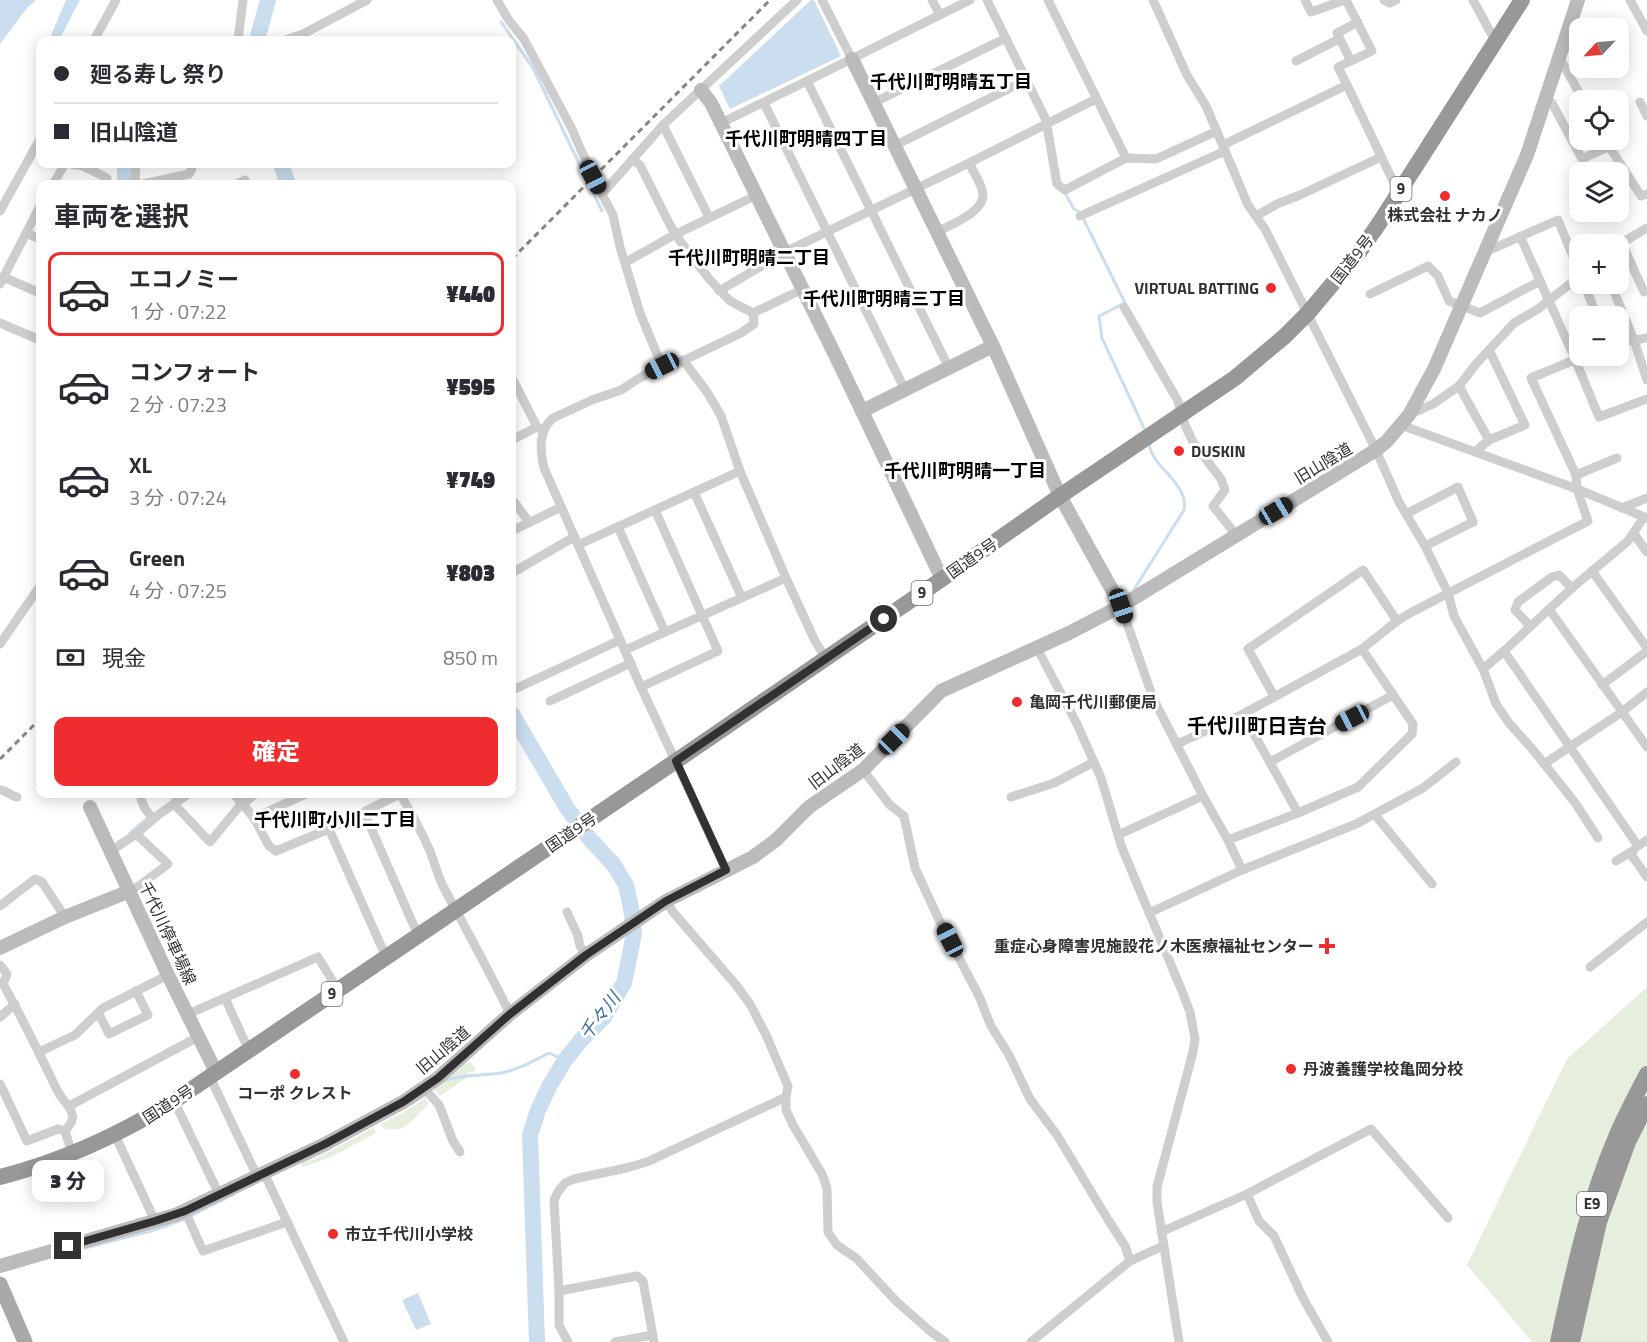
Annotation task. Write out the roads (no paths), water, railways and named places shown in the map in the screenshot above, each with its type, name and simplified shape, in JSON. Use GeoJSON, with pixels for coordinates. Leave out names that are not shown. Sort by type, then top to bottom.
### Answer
{"type":"FeatureCollection","features":[{"type":"Feature","properties":{"kind":"highway","name":"国道9号"},"geometry":{"type":"LineString","coordinates":[[0,1177],[72,1154],[115,1135],[174,1101],[676,761],[942,579],[1060,495],[1235,378],[1285,336],[1308,313],[1360,251],[1522,0]]}},
{"type":"Feature","properties":{"kind":"highway","name":"E9"},"geometry":{"type":"LineString","coordinates":[[1558,1342],[1587,1219],[1616,1136],[1647,1074]]}},
{"type":"Feature","properties":{"kind":"highway","name":"E9"},"geometry":{"type":"LineString","coordinates":[[1572,1342],[1599,1222],[1628,1142],[1647,1104]]}},
{"type":"Feature","properties":{"kind":"main road"},"geometry":{"type":"LineString","coordinates":[[0,1284],[25,1342]]}},
{"type":"Feature","properties":{"kind":"street"},"geometry":{"type":"LineString","coordinates":[[96,36],[116,0]]}},
{"type":"Feature","properties":{"kind":"street"},"geometry":{"type":"LineString","coordinates":[[238,36],[243,0]]}},
{"type":"Feature","properties":{"kind":"street"},"geometry":{"type":"LineString","coordinates":[[297,36],[367,0]]}},
{"type":"Feature","properties":{"kind":"street"},"geometry":{"type":"LineString","coordinates":[[497,0],[524,39],[613,215],[640,313],[662,366]]}},
{"type":"Feature","properties":{"kind":"street"},"geometry":{"type":"LineString","coordinates":[[602,194],[663,125],[797,0]]}},
{"type":"Feature","properties":{"kind":"street"},"geometry":{"type":"LineString","coordinates":[[822,0],[993,346],[1060,495],[1121,606],[1138,659],[1154,698],[1242,870]]}},
{"type":"Feature","properties":{"kind":"street"},"geometry":{"type":"LineString","coordinates":[[932,0],[940,15]]}},
{"type":"Feature","properties":{"kind":"street"},"geometry":{"type":"LineString","coordinates":[[721,123],[970,0]]}},
{"type":"Feature","properties":{"kind":"street"},"geometry":{"type":"LineString","coordinates":[[987,0],[1046,120],[1057,184],[1065,190],[1126,158],[1156,159],[1216,131]]}},
{"type":"Feature","properties":{"kind":"street"},"geometry":{"type":"LineString","coordinates":[[1048,0],[1126,158]]}},
{"type":"Feature","properties":{"kind":"street","name":"旧山陰道"},"geometry":{"type":"LineString","coordinates":[[0,1266],[155,1221],[187,1216],[219,1194],[263,1176],[403,1102],[438,1078],[510,1014],[586,955],[666,901],[753,857],[776,840],[809,807],[862,770],[941,691],[1037,648],[1121,606],[1376,450],[1265,229],[1248,205],[1206,106],[1187,75],[1153,0]]}},
{"type":"Feature","properties":{"kind":"street"},"geometry":{"type":"LineString","coordinates":[[1305,0],[1311,12],[1346,0],[1358,22],[1372,51],[1338,67],[1393,181],[1402,189]]}},
{"type":"Feature","properties":{"kind":"street"},"geometry":{"type":"LineString","coordinates":[[1384,0],[1390,3],[1396,0]]}},
{"type":"Feature","properties":{"kind":"street"},"geometry":{"type":"LineString","coordinates":[[1473,0],[1491,35],[1497,39]]}},
{"type":"Feature","properties":{"kind":"street"},"geometry":{"type":"LineString","coordinates":[[1578,0],[1527,155],[1434,369],[1405,420],[1376,450],[1399,502],[1425,546],[1448,593],[1454,616],[1483,669],[1496,704],[1575,804],[1598,838]]}},
{"type":"Feature","properties":{"kind":"street"},"geometry":{"type":"LineString","coordinates":[[1630,0],[1647,31]]}},
{"type":"Feature","properties":{"kind":"street"},"geometry":{"type":"LineString","coordinates":[[1350,61],[1337,33],[1358,22]]}},
{"type":"Feature","properties":{"kind":"street"},"geometry":{"type":"LineString","coordinates":[[873,103],[1006,38]]}},
{"type":"Feature","properties":{"kind":"street"},"geometry":{"type":"LineString","coordinates":[[1296,61],[1339,39]]}},
{"type":"Feature","properties":{"kind":"street"},"geometry":{"type":"LineString","coordinates":[[1560,58],[1578,90]]}},
{"type":"Feature","properties":{"kind":"street"},"geometry":{"type":"LineString","coordinates":[[894,146],[1026,80]]}},
{"type":"Feature","properties":{"kind":"street"},"geometry":{"type":"LineString","coordinates":[[807,81],[950,368]]}},
{"type":"Feature","properties":{"kind":"street"},"geometry":{"type":"LineString","coordinates":[[1080,216],[1224,148],[1347,85]]}},
{"type":"Feature","properties":{"kind":"street"},"geometry":{"type":"LineString","coordinates":[[701,90],[711,103],[757,195],[942,579]]}},
{"type":"Feature","properties":{"kind":"street"},"geometry":{"type":"LineString","coordinates":[[719,291],[785,252],[969,164],[1096,99]]}},
{"type":"Feature","properties":{"kind":"street"},"geometry":{"type":"LineString","coordinates":[[1546,99],[1552,103],[1569,135]]}},
{"type":"Feature","properties":{"kind":"street"},"geometry":{"type":"LineString","coordinates":[[1640,102],[1647,116]]}},
{"type":"Feature","properties":{"kind":"street"},"geometry":{"type":"LineString","coordinates":[[764,103],[905,390]]}},
{"type":"Feature","properties":{"kind":"street"},"geometry":{"type":"LineString","coordinates":[[663,125],[709,218]]}},
{"type":"Feature","properties":{"kind":"street"},"geometry":{"type":"LineString","coordinates":[[0,211],[36,146]]}},
{"type":"Feature","properties":{"kind":"street"},"geometry":{"type":"LineString","coordinates":[[1577,150],[1582,159],[1596,150]]}},
{"type":"Feature","properties":{"kind":"street"},"geometry":{"type":"LineString","coordinates":[[1611,150],[1641,196],[1647,194]]}},
{"type":"Feature","properties":{"kind":"street"},"geometry":{"type":"LineString","coordinates":[[1256,216],[1277,204],[1381,157]]}},
{"type":"Feature","properties":{"kind":"street"},"geometry":{"type":"LineString","coordinates":[[632,159],[640,165],[676,234],[710,280],[730,301],[753,313]]}},
{"type":"Feature","properties":{"kind":"street"},"geometry":{"type":"LineString","coordinates":[[937,232],[970,214],[981,205],[982,189],[969,164]]}},
{"type":"Feature","properties":{"kind":"street"},"geometry":{"type":"LineString","coordinates":[[91,168],[107,178],[106,180]]}},
{"type":"Feature","properties":{"kind":"street"},"geometry":{"type":"LineString","coordinates":[[155,180],[189,169]]}},
{"type":"Feature","properties":{"kind":"street"},"geometry":{"type":"LineString","coordinates":[[626,262],[676,234],[757,195]]}},
{"type":"Feature","properties":{"kind":"street"},"geometry":{"type":"LineString","coordinates":[[36,214],[2,281],[36,292]]}},
{"type":"Feature","properties":{"kind":"street"},"geometry":{"type":"LineString","coordinates":[[1486,248],[1492,249],[1558,220],[1569,247]]}},
{"type":"Feature","properties":{"kind":"street"},"geometry":{"type":"LineString","coordinates":[[1629,239],[1647,228]]}},
{"type":"Feature","properties":{"kind":"street"},"geometry":{"type":"LineString","coordinates":[[26,232],[36,237]]}},
{"type":"Feature","properties":{"kind":"street"},"geometry":{"type":"LineString","coordinates":[[1520,236],[1548,300],[1569,339]]}},
{"type":"Feature","properties":{"kind":"street"},"geometry":{"type":"LineString","coordinates":[[1629,262],[1644,292]]}},
{"type":"Feature","properties":{"kind":"street"},"geometry":{"type":"LineString","coordinates":[[1370,294],[1428,266],[1438,276],[1449,301],[1480,314],[1540,281]]}},
{"type":"Feature","properties":{"kind":"street"},"geometry":{"type":"LineString","coordinates":[[1405,420],[1459,386],[1514,323],[1538,309],[1569,283]]}},
{"type":"Feature","properties":{"kind":"street"},"geometry":{"type":"LineString","coordinates":[[753,313],[803,289]]}},
{"type":"Feature","properties":{"kind":"street"},"geometry":{"type":"LineString","coordinates":[[1615,294],[1647,380]]}},
{"type":"Feature","properties":{"kind":"street"},"geometry":{"type":"LineString","coordinates":[[1124,307],[1178,401],[1193,442],[1221,479],[1225,490],[1213,506],[1236,535]]}},
{"type":"Feature","properties":{"kind":"street"},"geometry":{"type":"LineString","coordinates":[[516,438],[540,429],[553,418],[592,400],[621,390],[662,366],[668,368],[741,333],[754,324],[753,313]]}},
{"type":"Feature","properties":{"kind":"street"},"geometry":{"type":"LineString","coordinates":[[0,323],[36,338]]}},
{"type":"Feature","properties":{"kind":"street"},"geometry":{"type":"LineString","coordinates":[[1629,341],[1647,338]]}},
{"type":"Feature","properties":{"kind":"street"},"geometry":{"type":"LineString","coordinates":[[862,411],[993,346]]}},
{"type":"Feature","properties":{"kind":"street"},"geometry":{"type":"LineString","coordinates":[[1475,452],[1489,440],[1525,426],[1489,350]]}},
{"type":"Feature","properties":{"kind":"street"},"geometry":{"type":"LineString","coordinates":[[683,360],[707,392],[721,416],[740,471],[786,578],[815,641],[826,658]]}},
{"type":"Feature","properties":{"kind":"street"},"geometry":{"type":"LineString","coordinates":[[1177,744],[1243,714],[1362,648],[1397,621],[1588,521],[1577,489],[1575,475],[1531,378],[1569,361]]}},
{"type":"Feature","properties":{"kind":"street"},"geometry":{"type":"LineString","coordinates":[[1582,366],[1599,417],[1647,399]]}},
{"type":"Feature","properties":{"kind":"street"},"geometry":{"type":"LineString","coordinates":[[1459,386],[1489,440]]}},
{"type":"Feature","properties":{"kind":"street"},"geometry":{"type":"LineString","coordinates":[[516,387],[540,429],[540,451],[544,468],[641,687],[726,870]]}},
{"type":"Feature","properties":{"kind":"street"},"geometry":{"type":"LineString","coordinates":[[1405,420],[1475,452],[1577,489],[1645,517],[1628,541],[1572,588],[1483,669]]}},
{"type":"Feature","properties":{"kind":"street"},"geometry":{"type":"LineString","coordinates":[[1575,475],[1617,458]]}},
{"type":"Feature","properties":{"kind":"street"},"geometry":{"type":"LineString","coordinates":[[516,571],[576,541],[618,527],[740,471]]}},
{"type":"Feature","properties":{"kind":"street"},"geometry":{"type":"LineString","coordinates":[[1406,514],[1458,486],[1473,522],[1425,546]]}},
{"type":"Feature","properties":{"kind":"street"},"geometry":{"type":"LineString","coordinates":[[694,492],[742,598]]}},
{"type":"Feature","properties":{"kind":"street"},"geometry":{"type":"LineString","coordinates":[[1622,508],[1647,498]]}},
{"type":"Feature","properties":{"kind":"street"},"geometry":{"type":"LineString","coordinates":[[516,504],[529,522]]}},
{"type":"Feature","properties":{"kind":"street"},"geometry":{"type":"LineString","coordinates":[[516,529],[561,507]]}},
{"type":"Feature","properties":{"kind":"street"},"geometry":{"type":"LineString","coordinates":[[641,687],[718,651],[655,510]]}},
{"type":"Feature","properties":{"kind":"street"},"geometry":{"type":"LineString","coordinates":[[618,527],[665,632]]}},
{"type":"Feature","properties":{"kind":"street"},"geometry":{"type":"LineString","coordinates":[[1634,534],[1647,552]]}},
{"type":"Feature","properties":{"kind":"street"},"geometry":{"type":"LineString","coordinates":[[1274,696],[1248,649],[1363,570],[1397,621]]}},
{"type":"Feature","properties":{"kind":"street"},"geometry":{"type":"LineString","coordinates":[[1592,571],[1647,649],[1602,685]]}},
{"type":"Feature","properties":{"kind":"street"},"geometry":{"type":"LineString","coordinates":[[1530,626],[1515,610],[1518,602],[1552,577],[1559,575],[1572,588]]}},
{"type":"Feature","properties":{"kind":"street"},"geometry":{"type":"LineString","coordinates":[[625,650],[786,578]]}},
{"type":"Feature","properties":{"kind":"street"},"geometry":{"type":"LineString","coordinates":[[0,644],[36,592]]}},
{"type":"Feature","properties":{"kind":"street"},"geometry":{"type":"LineString","coordinates":[[1549,609],[1647,747]]}},
{"type":"Feature","properties":{"kind":"street"},"geometry":{"type":"LineString","coordinates":[[516,689],[620,640]]}},
{"type":"Feature","properties":{"kind":"street"},"geometry":{"type":"LineString","coordinates":[[1037,648],[1077,724],[1101,778],[1118,835],[1182,990],[1194,1026],[1193,1052],[1157,1187],[1161,1232],[1179,1342]]}},
{"type":"Feature","properties":{"kind":"street"},"geometry":{"type":"LineString","coordinates":[[1228,840],[1358,787],[1412,734],[1413,724],[1362,648]]}},
{"type":"Feature","properties":{"kind":"street"},"geometry":{"type":"LineString","coordinates":[[1504,651],[1571,747],[1634,849],[1647,877]]}},
{"type":"Feature","properties":{"kind":"street"},"geometry":{"type":"LineString","coordinates":[[550,701],[631,663]]}},
{"type":"Feature","properties":{"kind":"street"},"geometry":{"type":"LineString","coordinates":[[1544,764],[1622,712],[1647,692]]}},
{"type":"Feature","properties":{"kind":"street"},"geometry":{"type":"LineString","coordinates":[[1270,762],[1393,695]]}},
{"type":"Feature","properties":{"kind":"street"},"geometry":{"type":"LineString","coordinates":[[1243,714],[1298,813]]}},
{"type":"Feature","properties":{"kind":"street"},"geometry":{"type":"LineString","coordinates":[[1011,797],[1054,783],[1094,762]]}},
{"type":"Feature","properties":{"kind":"street"},"geometry":{"type":"LineString","coordinates":[[1149,913],[1242,870],[1356,824],[1424,788],[1456,762]]}},
{"type":"Feature","properties":{"kind":"street"},"geometry":{"type":"LineString","coordinates":[[862,770],[890,805],[904,816],[915,868],[979,996],[991,1026],[1009,1055],[1030,1099],[1057,1135],[1125,1246],[1130,1261]]}},
{"type":"Feature","properties":{"kind":"street"},"geometry":{"type":"LineString","coordinates":[[0,790],[17,797]]}},
{"type":"Feature","properties":{"kind":"street"},"geometry":{"type":"LineString","coordinates":[[1118,835],[1203,796]]}},
{"type":"Feature","properties":{"kind":"street"},"geometry":{"type":"LineString","coordinates":[[140,798],[153,819]]}},
{"type":"Feature","properties":{"kind":"street"},"geometry":{"type":"LineString","coordinates":[[111,850],[182,798]]}},
{"type":"Feature","properties":{"kind":"street"},"geometry":{"type":"LineString","coordinates":[[238,798],[254,818],[269,846],[276,851],[329,829],[392,798]]}},
{"type":"Feature","properties":{"kind":"street"},"geometry":{"type":"LineString","coordinates":[[174,804],[210,842],[250,798]]}},
{"type":"Feature","properties":{"kind":"street"},"geometry":{"type":"LineString","coordinates":[[254,818],[297,798]]}},
{"type":"Feature","properties":{"kind":"street"},"geometry":{"type":"LineString","coordinates":[[402,798],[418,824],[443,888],[495,981],[510,1014]]}},
{"type":"Feature","properties":{"kind":"street","name":"千代川停車場線"},"geometry":{"type":"LineString","coordinates":[[90,807],[188,1014],[213,1075]]}},
{"type":"Feature","properties":{"kind":"street"},"geometry":{"type":"LineString","coordinates":[[364,812],[414,926],[420,934]]}},
{"type":"Feature","properties":{"kind":"street"},"geometry":{"type":"LineString","coordinates":[[1375,814],[1432,884]]}},
{"type":"Feature","properties":{"kind":"street"},"geometry":{"type":"LineString","coordinates":[[329,829],[386,957]]}},
{"type":"Feature","properties":{"kind":"street"},"geometry":{"type":"LineString","coordinates":[[0,948],[65,917],[130,891],[168,864],[136,834]]}},
{"type":"Feature","properties":{"kind":"street"},"geometry":{"type":"LineString","coordinates":[[1616,861],[1647,840]]}},
{"type":"Feature","properties":{"kind":"street"},"geometry":{"type":"LineString","coordinates":[[0,906],[35,879],[42,882],[65,917]]}},
{"type":"Feature","properties":{"kind":"street"},"geometry":{"type":"LineString","coordinates":[[666,901],[736,985],[750,1004],[766,1035],[788,1086],[786,1110],[822,1174],[826,1188],[828,1232],[837,1245],[856,1258],[896,1301],[945,1342]]}},
{"type":"Feature","properties":{"kind":"street"},"geometry":{"type":"LineString","coordinates":[[567,912],[580,946],[586,955]]}},
{"type":"Feature","properties":{"kind":"street"},"geometry":{"type":"LineString","coordinates":[[1590,968],[1647,922]]}},
{"type":"Feature","properties":{"kind":"street"},"geometry":{"type":"LineString","coordinates":[[188,1014],[318,957],[338,990]]}},
{"type":"Feature","properties":{"kind":"street"},"geometry":{"type":"LineString","coordinates":[[0,965],[7,974],[3,984],[58,1094],[69,1106],[73,1116],[72,1122],[65,1131]]}},
{"type":"Feature","properties":{"kind":"street"},"geometry":{"type":"LineString","coordinates":[[39,1052],[75,1035],[103,1008],[168,975]]}},
{"type":"Feature","properties":{"kind":"street"},"geometry":{"type":"LineString","coordinates":[[97,1014],[109,1034],[148,1015],[136,991]]}},
{"type":"Feature","properties":{"kind":"street"},"geometry":{"type":"LineString","coordinates":[[225,998],[251,1049]]}},
{"type":"Feature","properties":{"kind":"street"},"geometry":{"type":"LineString","coordinates":[[0,1017],[15,1004]]}},
{"type":"Feature","properties":{"kind":"street"},"geometry":{"type":"LineString","coordinates":[[69,1106],[198,1037]]}},
{"type":"Feature","properties":{"kind":"street"},"geometry":{"type":"LineString","coordinates":[[213,1075],[288,1222],[344,1342]]}},
{"type":"Feature","properties":{"kind":"street"},"geometry":{"type":"LineString","coordinates":[[0,1084],[27,1141],[58,1129],[65,1131]]}},
{"type":"Feature","properties":{"kind":"street"},"geometry":{"type":"LineString","coordinates":[[424,1088],[440,1105],[453,1141],[460,1152]]}},
{"type":"Feature","properties":{"kind":"street"},"geometry":{"type":"LineString","coordinates":[[568,1342],[559,1325],[554,1200],[565,1183],[647,1162],[786,1098]]}},
{"type":"Feature","properties":{"kind":"street"},"geometry":{"type":"LineString","coordinates":[[174,1101],[219,1194]]}},
{"type":"Feature","properties":{"kind":"street"},"geometry":{"type":"LineString","coordinates":[[1161,1232],[1247,1194],[1371,1129],[1449,1218]]}},
{"type":"Feature","properties":{"kind":"street"},"geometry":{"type":"LineString","coordinates":[[65,1131],[72,1154]]}},
{"type":"Feature","properties":{"kind":"street"},"geometry":{"type":"LineString","coordinates":[[115,1135],[155,1221]]}},
{"type":"Feature","properties":{"kind":"street"},"geometry":{"type":"LineString","coordinates":[[1247,1194],[1259,1221],[1274,1236],[1303,1298],[1328,1342]]}},
{"type":"Feature","properties":{"kind":"street"},"geometry":{"type":"LineString","coordinates":[[187,1216],[203,1251],[288,1222]]}},
{"type":"Feature","properties":{"kind":"street"},"geometry":{"type":"LineString","coordinates":[[1031,1342],[1130,1261],[1163,1246]]}},
{"type":"Feature","properties":{"kind":"street"},"geometry":{"type":"LineString","coordinates":[[559,1291],[637,1276],[643,1281],[653,1339],[615,1342]]}},
{"type":"Feature","properties":{"kind":"water"},"geometry":{"type":"Polygon","coordinates":[[[0,0],[36,0],[27,8],[0,44],[0,0]]]}},
{"type":"Feature","properties":{"kind":"water"},"geometry":{"type":"Polygon","coordinates":[[[66,0],[80,0],[61,36],[51,36],[66,0]]]}},
{"type":"Feature","properties":{"kind":"water"},"geometry":{"type":"Polygon","coordinates":[[[811,0],[814,0],[841,56],[730,109],[719,86],[811,0]]]}},
{"type":"Feature","properties":{"kind":"water"},"geometry":{"type":"Polygon","coordinates":[[[418,1293],[431,1324],[416,1330],[402,1300],[418,1293]]]}},
{"type":"Feature","properties":{"kind":"waterway","name":"千々川"},"geometry":{"type":"LineString","coordinates":[[258,36],[268,0]]}},
{"type":"Feature","properties":{"kind":"waterway"},"geometry":{"type":"LineString","coordinates":[[501,22],[511,36]]}},
{"type":"Feature","properties":{"kind":"waterway"},"geometry":{"type":"LineString","coordinates":[[516,44],[533,68],[602,211]]}},
{"type":"Feature","properties":{"kind":"waterway"},"geometry":{"type":"LineString","coordinates":[[125,168],[125,180]]}},
{"type":"Feature","properties":{"kind":"waterway","name":"千々川"},"geometry":{"type":"LineString","coordinates":[[282,168],[287,180]]}},
{"type":"Feature","properties":{"kind":"waterway"},"geometry":{"type":"LineString","coordinates":[[1066,195],[1074,209],[1078,211]]}},
{"type":"Feature","properties":{"kind":"waterway"},"geometry":{"type":"LineString","coordinates":[[1083,218],[1125,303],[1099,316],[1102,338],[1144,428]]}},
{"type":"Feature","properties":{"kind":"waterway"},"geometry":{"type":"LineString","coordinates":[[1133,591],[1184,510],[1181,492],[1157,461],[1149,444]]}},
{"type":"Feature","properties":{"kind":"waterway","name":"千々川"},"geometry":{"type":"LineString","coordinates":[[516,721],[567,808],[589,838],[614,865],[626,885],[634,934],[624,983],[604,1017],[565,1060],[538,1110],[530,1135],[537,1342]]}},
{"type":"Feature","properties":{"kind":"waterway"},"geometry":{"type":"LineString","coordinates":[[130,833],[150,816]]}},
{"type":"Feature","properties":{"kind":"waterway"},"geometry":{"type":"LineString","coordinates":[[445,1080],[507,1072],[549,1053],[565,1060]]}},
{"type":"Feature","properties":{"kind":"waterway"},"geometry":{"type":"LineString","coordinates":[[411,1104],[428,1093]]}},
{"type":"Feature","properties":{"kind":"waterway"},"geometry":{"type":"LineString","coordinates":[[302,1162],[329,1149]]}},
{"type":"Feature","properties":{"kind":"waterway"},"geometry":{"type":"LineString","coordinates":[[77,1250],[151,1231],[185,1219],[234,1194]]}},
{"type":"Feature","properties":{"kind":"railway"},"geometry":{"type":"LineString","coordinates":[[516,255],[770,0]]}},
{"type":"Feature","properties":{"kind":"railway"},"geometry":{"type":"LineString","coordinates":[[0,759],[36,723]]}},
{"type":"Feature","properties":{"kind":"place","name":"株式会社 ナカノ"},"geometry":{"type":"Point","coordinates":[1445,196]}},
{"type":"Feature","properties":{"kind":"place","name":"VIRTUAL BATTING"},"geometry":{"type":"Point","coordinates":[1271,288]}},
{"type":"Feature","properties":{"kind":"place","name":"DUSKIN"},"geometry":{"type":"Point","coordinates":[1179,451]}},
{"type":"Feature","properties":{"kind":"place","name":"亀岡千代川郵便局"},"geometry":{"type":"Point","coordinates":[1017,702]}},
{"type":"Feature","properties":{"kind":"place","name":"重症心身障害児施設花ノ木医療福祉センター"},"geometry":{"type":"Point","coordinates":[1327,946]}},
{"type":"Feature","properties":{"kind":"place","name":"丹波養護学校亀岡分校"},"geometry":{"type":"Point","coordinates":[1291,1069]}},
{"type":"Feature","properties":{"kind":"place","name":"コーポ クレスト"},"geometry":{"type":"Point","coordinates":[295,1074]}},
{"type":"Feature","properties":{"kind":"place","name":"市立千代川小学校"},"geometry":{"type":"Point","coordinates":[333,1234]}},
{"type":"Feature","properties":{"kind":"district","name":"千代川町明晴五丁目"},"geometry":{"type":"Point","coordinates":[951,82]}},
{"type":"Feature","properties":{"kind":"district","name":"千代川町明晴四丁目"},"geometry":{"type":"Point","coordinates":[806,139]}},
{"type":"Feature","properties":{"kind":"district","name":"千代川町明晴二丁目"},"geometry":{"type":"Point","coordinates":[749,258]}},
{"type":"Feature","properties":{"kind":"district","name":"千代川町明晴三丁目"},"geometry":{"type":"Point","coordinates":[884,299]}},
{"type":"Feature","properties":{"kind":"district","name":"千代川町明晴一丁目"},"geometry":{"type":"Point","coordinates":[965,471]}},
{"type":"Feature","properties":{"kind":"district","name":"千代川町日吉台"},"geometry":{"type":"Point","coordinates":[1257,726]}},
{"type":"Feature","properties":{"kind":"district","name":"千代川町小川二丁目"},"geometry":{"type":"Point","coordinates":[335,820]}}]}
